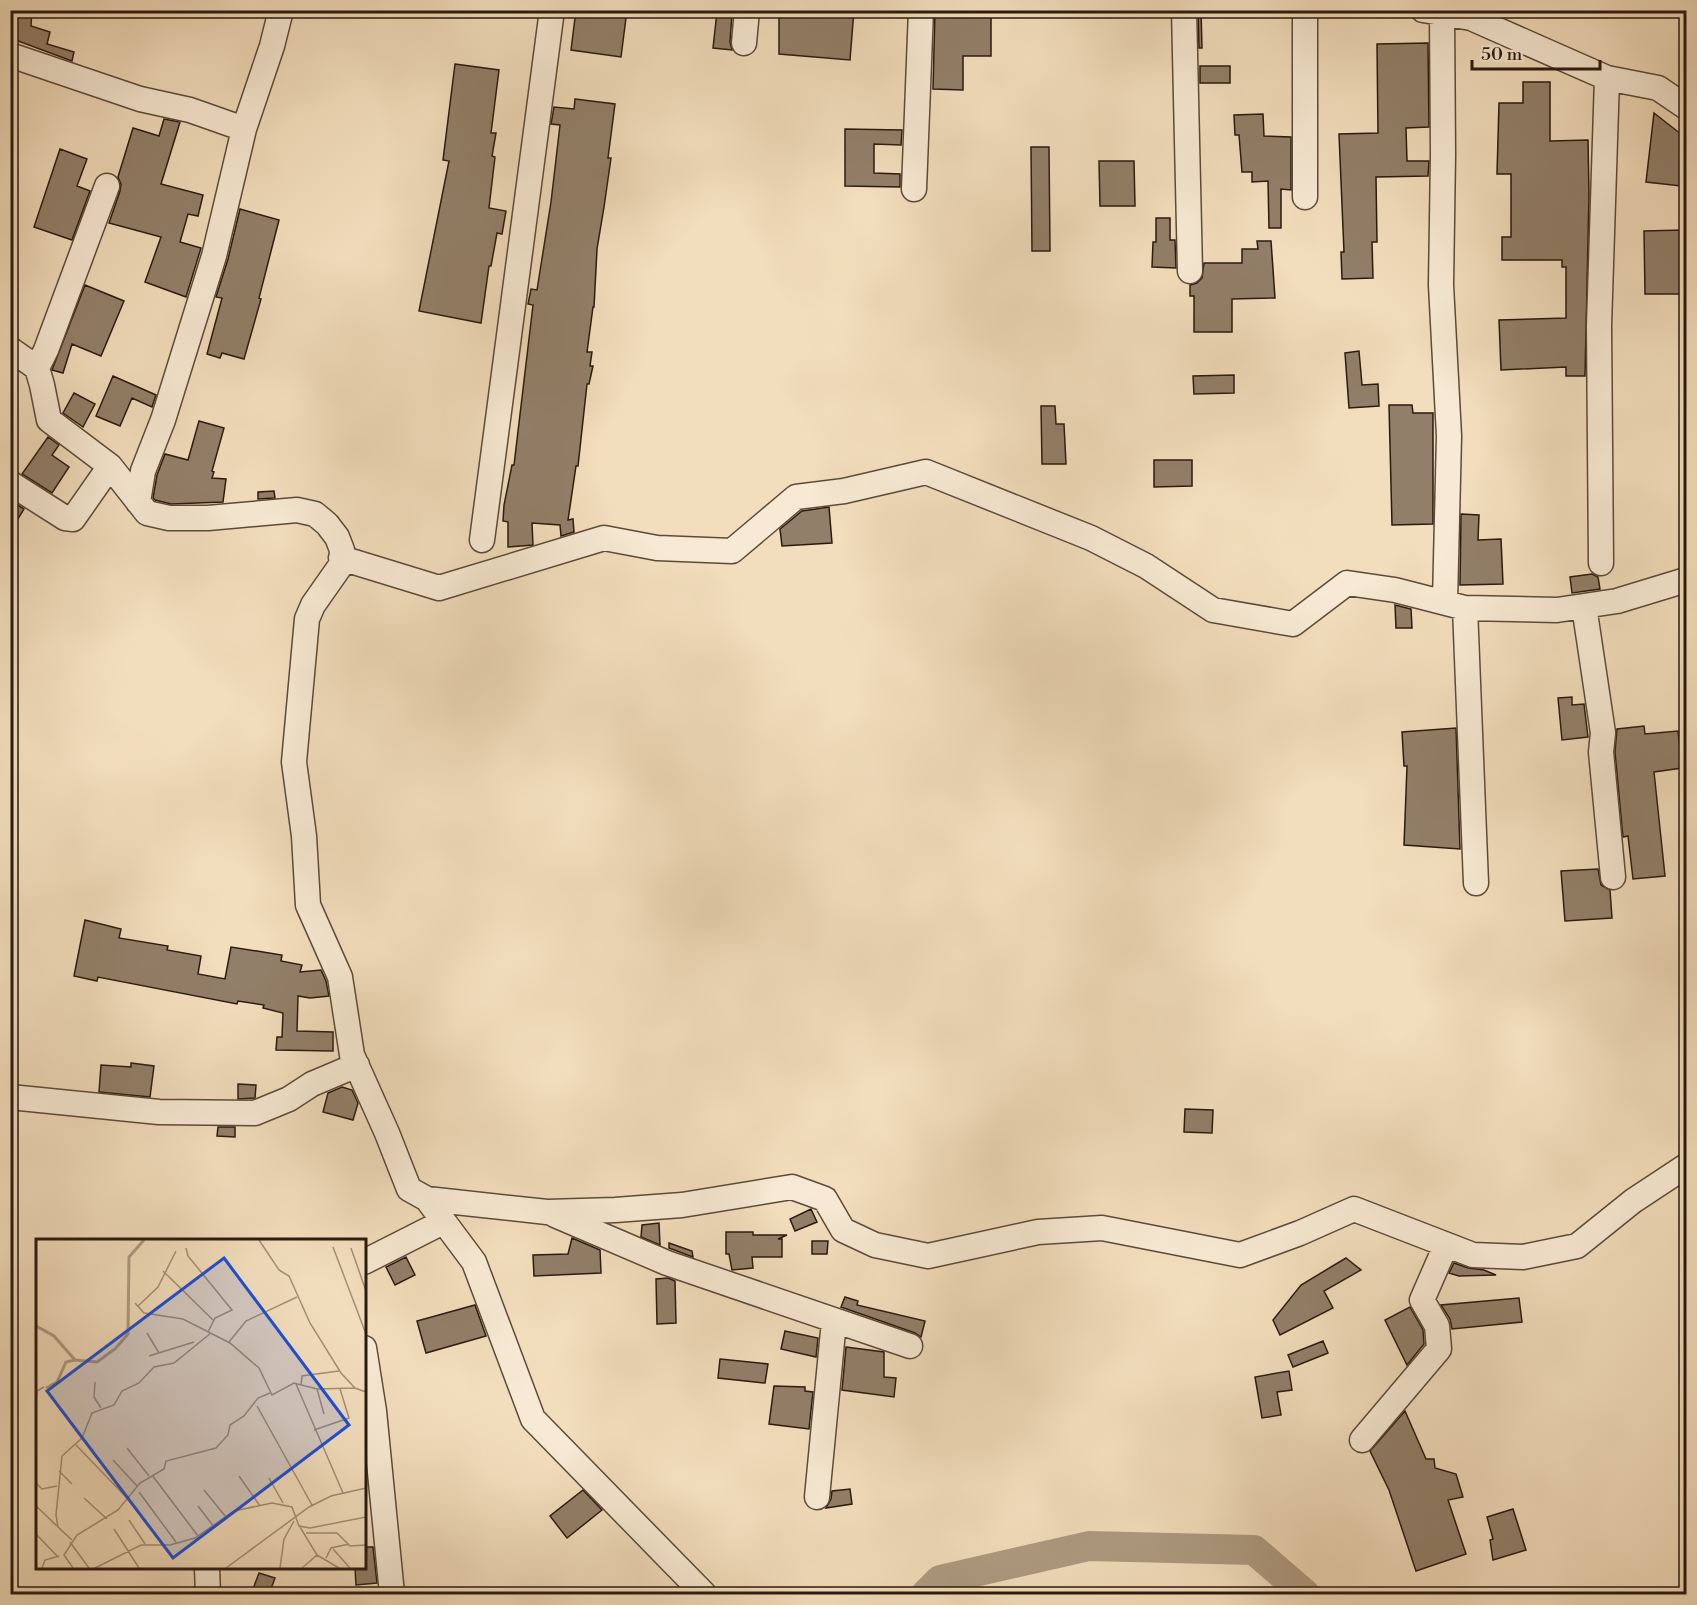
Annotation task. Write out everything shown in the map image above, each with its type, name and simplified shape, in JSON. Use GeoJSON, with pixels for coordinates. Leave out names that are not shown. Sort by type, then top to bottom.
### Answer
{"type":"FeatureCollection","features":[{"type":"Feature","properties":{"kind":"street"},"geometry":{"type":"LineString","coordinates":[[138,502],[143,471],[163,420],[214,256],[244,129],[272,46],[281,10]]}},
{"type":"Feature","properties":{"kind":"street"},"geometry":{"type":"LineString","coordinates":[[482,540],[552,10]]}},
{"type":"Feature","properties":{"kind":"street"},"geometry":{"type":"LineString","coordinates":[[744,43],[747,10]]}},
{"type":"Feature","properties":{"kind":"street"},"geometry":{"type":"LineString","coordinates":[[914,189],[921,10]]}},
{"type":"Feature","properties":{"kind":"street"},"geometry":{"type":"LineString","coordinates":[[1184,10],[1190,271]]}},
{"type":"Feature","properties":{"kind":"street"},"geometry":{"type":"LineString","coordinates":[[1305,10],[1305,197]]}},
{"type":"Feature","properties":{"kind":"street"},"geometry":{"type":"LineString","coordinates":[[1476,883],[1455,605],[1441,285],[1443,156],[1433,12],[1471,18],[1607,78],[1658,88],[1686,107]]}},
{"type":"Feature","properties":{"kind":"street"},"geometry":{"type":"LineString","coordinates":[[10,55],[140,99],[190,110],[244,129]]}},
{"type":"Feature","properties":{"kind":"street"},"geometry":{"type":"LineString","coordinates":[[1601,563],[1599,326],[1607,78]]}},
{"type":"Feature","properties":{"kind":"street"},"geometry":{"type":"LineString","coordinates":[[37,368],[46,350],[107,186]]}},
{"type":"Feature","properties":{"kind":"street"},"geometry":{"type":"LineString","coordinates":[[10,349],[37,368],[49,420],[110,466],[147,513],[169,518],[208,518],[297,510],[315,514],[337,537],[342,550],[341,565],[313,605],[307,619],[294,762],[304,836],[308,905],[340,977],[352,1055],[409,1190],[427,1199],[547,1212],[615,1210],[682,1205],[792,1187],[825,1199],[843,1230],[875,1245],[928,1256],[1038,1232],[1102,1228],[1240,1255],[1300,1233],[1354,1209],[1473,1256],[1523,1257],[1577,1246],[1633,1201],[1686,1166]]}},
{"type":"Feature","properties":{"kind":"street"},"geometry":{"type":"LineString","coordinates":[[10,483],[65,518],[73,519],[110,466]]}},
{"type":"Feature","properties":{"kind":"street"},"geometry":{"type":"LineString","coordinates":[[341,558],[439,588],[604,538],[657,548],[732,550],[796,497],[843,491],[926,472],[1091,538],[1146,566],[1212,610],[1293,624],[1347,583],[1395,590],[1455,605],[1557,610],[1617,601],[1686,580]]}},
{"type":"Feature","properties":{"kind":"street"},"geometry":{"type":"LineString","coordinates":[[1584,606],[1603,733],[1601,752],[1613,877]]}},
{"type":"Feature","properties":{"kind":"street"},"geometry":{"type":"LineString","coordinates":[[10,1097],[159,1113],[255,1113],[290,1099],[312,1084],[357,1065]]}},
{"type":"Feature","properties":{"kind":"street"},"geometry":{"type":"LineString","coordinates":[[427,1199],[474,1262],[533,1419],[704,1594]]}},
{"type":"Feature","properties":{"kind":"street"},"geometry":{"type":"LineString","coordinates":[[547,1212],[667,1263],[910,1346]]}},
{"type":"Feature","properties":{"kind":"street"},"geometry":{"type":"LineString","coordinates":[[366,1261],[443,1222]]}},
{"type":"Feature","properties":{"kind":"street"},"geometry":{"type":"LineString","coordinates":[[1362,1440],[1439,1348],[1437,1326],[1422,1300],[1446,1245]]}},
{"type":"Feature","properties":{"kind":"street"},"geometry":{"type":"LineString","coordinates":[[817,1497],[834,1321]]}},
{"type":"Feature","properties":{"kind":"street"},"geometry":{"type":"LineString","coordinates":[[366,1361],[374,1411],[392,1594]]}},
{"type":"Feature","properties":{"kind":"street"},"geometry":{"type":"LineString","coordinates":[[207,1569],[208,1594]]}},
{"type":"Feature","properties":{"kind":"building"},"geometry":{"type":"Polygon","coordinates":[[[10,10],[32,10],[31,26],[50,32],[47,44],[74,52],[72,61],[10,38],[10,10]]]}},
{"type":"Feature","properties":{"kind":"building"},"geometry":{"type":"Polygon","coordinates":[[[576,10],[627,10],[621,57],[571,50],[576,10]]]}},
{"type":"Feature","properties":{"kind":"building"},"geometry":{"type":"Polygon","coordinates":[[[779,10],[854,10],[850,60],[779,54],[779,10]]]}},
{"type":"Feature","properties":{"kind":"building"},"geometry":{"type":"Polygon","coordinates":[[[935,10],[991,10],[991,56],[963,56],[963,90],[933,89],[935,10]]]}},
{"type":"Feature","properties":{"kind":"building"},"geometry":{"type":"Polygon","coordinates":[[[1198,10],[1201,10],[1202,48],[1199,48],[1198,10]]]}},
{"type":"Feature","properties":{"kind":"building"},"geometry":{"type":"Polygon","coordinates":[[[717,12],[732,13],[730,42],[732,50],[713,48],[717,12]]]}},
{"type":"Feature","properties":{"kind":"building"},"geometry":{"type":"Polygon","coordinates":[[[1428,43],[1429,127],[1406,128],[1407,161],[1429,161],[1428,176],[1376,177],[1377,242],[1372,242],[1373,278],[1342,279],[1341,252],[1344,252],[1339,134],[1378,133],[1377,44],[1428,43]]]}},
{"type":"Feature","properties":{"kind":"building"},"geometry":{"type":"Polygon","coordinates":[[[455,64],[499,70],[491,133],[496,133],[492,156],[495,157],[489,208],[506,211],[502,234],[497,233],[491,266],[489,266],[481,323],[419,311],[449,161],[443,160],[455,64]]]}},
{"type":"Feature","properties":{"kind":"building"},"geometry":{"type":"Polygon","coordinates":[[[1200,66],[1230,66],[1230,83],[1200,83],[1200,66]]]}},
{"type":"Feature","properties":{"kind":"building"},"geometry":{"type":"Polygon","coordinates":[[[1523,82],[1550,82],[1550,141],[1588,140],[1585,376],[1566,376],[1566,367],[1501,370],[1499,320],[1566,318],[1566,267],[1562,267],[1562,260],[1502,260],[1502,237],[1511,237],[1511,174],[1497,174],[1499,103],[1523,103],[1523,82]]]}},
{"type":"Feature","properties":{"kind":"building"},"geometry":{"type":"Polygon","coordinates":[[[575,99],[615,104],[608,158],[611,158],[597,249],[594,307],[587,352],[592,352],[590,366],[593,366],[589,384],[587,384],[578,466],[576,466],[568,520],[573,519],[574,532],[561,536],[560,525],[532,523],[533,545],[508,547],[508,522],[503,521],[504,505],[512,465],[514,465],[533,305],[528,304],[531,289],[537,290],[560,125],[551,124],[554,107],[574,109],[575,99]]]}},
{"type":"Feature","properties":{"kind":"building"},"geometry":{"type":"Polygon","coordinates":[[[1654,113],[1686,138],[1686,156],[1684,156],[1681,186],[1646,182],[1654,113]]]}},
{"type":"Feature","properties":{"kind":"building"},"geometry":{"type":"Polygon","coordinates":[[[1263,114],[1264,136],[1291,137],[1291,190],[1281,189],[1281,228],[1269,228],[1268,181],[1252,182],[1252,172],[1242,172],[1239,135],[1235,135],[1234,115],[1263,114]]]}},
{"type":"Feature","properties":{"kind":"building"},"geometry":{"type":"Polygon","coordinates":[[[164,119],[180,122],[161,184],[203,195],[198,216],[188,214],[180,242],[201,248],[186,297],[145,282],[161,237],[109,223],[120,191],[121,184],[118,177],[133,128],[159,136],[164,119]]]}},
{"type":"Feature","properties":{"kind":"building"},"geometry":{"type":"Polygon","coordinates":[[[845,129],[902,130],[901,145],[874,144],[874,173],[900,174],[900,187],[845,186],[845,129]]]}},
{"type":"Feature","properties":{"kind":"building"},"geometry":{"type":"Polygon","coordinates":[[[1031,147],[1049,147],[1050,251],[1032,251],[1031,147]]]}},
{"type":"Feature","properties":{"kind":"building"},"geometry":{"type":"Polygon","coordinates":[[[60,149],[87,159],[77,186],[90,191],[72,240],[34,227],[60,149]]]}},
{"type":"Feature","properties":{"kind":"building"},"geometry":{"type":"Polygon","coordinates":[[[1099,161],[1134,161],[1135,206],[1100,206],[1099,161]]]}},
{"type":"Feature","properties":{"kind":"building"},"geometry":{"type":"Polygon","coordinates":[[[240,209],[279,220],[259,298],[261,299],[244,359],[222,353],[220,358],[207,354],[222,298],[216,297],[240,209]]]}},
{"type":"Feature","properties":{"kind":"building"},"geometry":{"type":"Polygon","coordinates":[[[1156,218],[1170,218],[1170,240],[1175,240],[1176,268],[1152,267],[1153,242],[1156,242],[1156,218]]]}},
{"type":"Feature","properties":{"kind":"building"},"geometry":{"type":"Polygon","coordinates":[[[1682,230],[1682,294],[1645,294],[1644,231],[1682,230]]]}},
{"type":"Feature","properties":{"kind":"building"},"geometry":{"type":"Polygon","coordinates":[[[1257,241],[1271,241],[1275,298],[1232,299],[1232,332],[1194,332],[1194,296],[1190,296],[1190,285],[1202,278],[1204,263],[1242,263],[1242,249],[1258,249],[1257,241]]]}},
{"type":"Feature","properties":{"kind":"building"},"geometry":{"type":"Polygon","coordinates":[[[85,285],[124,301],[101,356],[72,344],[63,373],[52,370],[85,285]]]}},
{"type":"Feature","properties":{"kind":"building"},"geometry":{"type":"Polygon","coordinates":[[[1359,351],[1362,385],[1378,384],[1379,406],[1349,408],[1345,353],[1359,351]]]}},
{"type":"Feature","properties":{"kind":"building"},"geometry":{"type":"Polygon","coordinates":[[[1234,375],[1234,393],[1194,394],[1193,376],[1234,375]]]}},
{"type":"Feature","properties":{"kind":"building"},"geometry":{"type":"Polygon","coordinates":[[[113,376],[156,395],[152,407],[132,398],[120,426],[96,416],[113,376]]]}},
{"type":"Feature","properties":{"kind":"building"},"geometry":{"type":"Polygon","coordinates":[[[74,393],[95,404],[83,427],[63,413],[74,393]]]}},
{"type":"Feature","properties":{"kind":"building"},"geometry":{"type":"Polygon","coordinates":[[[1389,405],[1412,405],[1413,413],[1433,413],[1433,524],[1392,525],[1389,405]]]}},
{"type":"Feature","properties":{"kind":"building"},"geometry":{"type":"Polygon","coordinates":[[[1041,406],[1055,406],[1056,424],[1064,424],[1066,464],[1042,464],[1041,406]]]}},
{"type":"Feature","properties":{"kind":"building"},"geometry":{"type":"Polygon","coordinates":[[[199,421],[224,428],[212,471],[214,472],[212,478],[226,479],[223,502],[171,504],[155,500],[153,498],[157,475],[165,454],[188,460],[199,421]]]}},
{"type":"Feature","properties":{"kind":"building"},"geometry":{"type":"Polygon","coordinates":[[[48,437],[59,445],[52,455],[69,467],[52,493],[22,474],[48,437]]]}},
{"type":"Feature","properties":{"kind":"building"},"geometry":{"type":"Polygon","coordinates":[[[1154,460],[1192,460],[1192,486],[1154,487],[1154,460]]]}},
{"type":"Feature","properties":{"kind":"building"},"geometry":{"type":"Polygon","coordinates":[[[274,491],[275,498],[258,499],[258,492],[274,491]]]}},
{"type":"Feature","properties":{"kind":"building"},"geometry":{"type":"Polygon","coordinates":[[[10,500],[24,509],[10,532],[10,500]]]}},
{"type":"Feature","properties":{"kind":"building"},"geometry":{"type":"Polygon","coordinates":[[[829,507],[832,543],[782,546],[780,529],[802,511],[829,507]]]}},
{"type":"Feature","properties":{"kind":"building"},"geometry":{"type":"Polygon","coordinates":[[[1461,514],[1479,515],[1478,540],[1501,539],[1503,584],[1460,585],[1461,514]]]}},
{"type":"Feature","properties":{"kind":"building"},"geometry":{"type":"Polygon","coordinates":[[[1592,574],[1598,577],[1600,589],[1572,593],[1570,577],[1592,574]]]}},
{"type":"Feature","properties":{"kind":"building"},"geometry":{"type":"Polygon","coordinates":[[[1395,605],[1411,609],[1412,628],[1396,628],[1395,605]]]}},
{"type":"Feature","properties":{"kind":"building"},"geometry":{"type":"Polygon","coordinates":[[[1572,697],[1572,705],[1584,704],[1588,737],[1562,740],[1558,698],[1572,697]]]}},
{"type":"Feature","properties":{"kind":"building"},"geometry":{"type":"Polygon","coordinates":[[[1644,726],[1645,734],[1678,731],[1682,768],[1654,772],[1665,876],[1633,879],[1628,836],[1623,837],[1615,752],[1617,729],[1644,726]]]}},
{"type":"Feature","properties":{"kind":"building"},"geometry":{"type":"Polygon","coordinates":[[[1456,728],[1460,849],[1404,845],[1407,766],[1404,766],[1402,732],[1456,728]]]}},
{"type":"Feature","properties":{"kind":"building"},"geometry":{"type":"Polygon","coordinates":[[[1598,869],[1601,885],[1610,890],[1612,918],[1565,921],[1561,871],[1598,869]]]}},
{"type":"Feature","properties":{"kind":"building"},"geometry":{"type":"Polygon","coordinates":[[[85,920],[121,929],[119,938],[168,946],[167,950],[201,956],[198,974],[225,979],[231,947],[282,955],[281,961],[302,965],[300,972],[321,970],[329,996],[310,998],[298,996],[297,1031],[333,1032],[333,1051],[276,1050],[277,1037],[282,1037],[283,1013],[263,1008],[264,1005],[238,1001],[237,1004],[98,977],[97,981],[74,976],[85,920]]]}},
{"type":"Feature","properties":{"kind":"building"},"geometry":{"type":"Polygon","coordinates":[[[131,1063],[154,1066],[150,1097],[99,1092],[101,1065],[131,1067],[131,1063]]]}},
{"type":"Feature","properties":{"kind":"building"},"geometry":{"type":"Polygon","coordinates":[[[238,1084],[256,1085],[255,1098],[238,1099],[238,1084]]]}},
{"type":"Feature","properties":{"kind":"building"},"geometry":{"type":"Polygon","coordinates":[[[342,1087],[352,1090],[358,1103],[353,1120],[323,1112],[328,1093],[342,1087]]]}},
{"type":"Feature","properties":{"kind":"building"},"geometry":{"type":"Polygon","coordinates":[[[1185,1109],[1213,1110],[1212,1133],[1184,1132],[1185,1109]]]}},
{"type":"Feature","properties":{"kind":"building"},"geometry":{"type":"Polygon","coordinates":[[[218,1127],[235,1127],[235,1137],[217,1136],[218,1127]]]}},
{"type":"Feature","properties":{"kind":"building"},"geometry":{"type":"Polygon","coordinates":[[[811,1209],[817,1222],[795,1231],[790,1219],[811,1209]]]}},
{"type":"Feature","properties":{"kind":"building"},"geometry":{"type":"Polygon","coordinates":[[[659,1223],[660,1245],[641,1237],[642,1225],[659,1223]]]}},
{"type":"Feature","properties":{"kind":"building"},"geometry":{"type":"Polygon","coordinates":[[[726,1232],[787,1235],[778,1239],[782,1239],[782,1257],[752,1257],[753,1268],[732,1270],[729,1254],[726,1254],[726,1232]]]}},
{"type":"Feature","properties":{"kind":"building"},"geometry":{"type":"Polygon","coordinates":[[[572,1238],[600,1250],[601,1273],[534,1276],[533,1255],[568,1254],[572,1238]]]}},
{"type":"Feature","properties":{"kind":"building"},"geometry":{"type":"Polygon","coordinates":[[[812,1241],[828,1241],[827,1254],[812,1254],[812,1241]]]}},
{"type":"Feature","properties":{"kind":"building"},"geometry":{"type":"Polygon","coordinates":[[[669,1243],[692,1251],[693,1257],[669,1248],[669,1243]]]}},
{"type":"Feature","properties":{"kind":"building"},"geometry":{"type":"Polygon","coordinates":[[[406,1257],[415,1275],[395,1285],[386,1267],[406,1257]]]}},
{"type":"Feature","properties":{"kind":"building"},"geometry":{"type":"Polygon","coordinates":[[[1346,1258],[1361,1270],[1324,1291],[1333,1308],[1280,1335],[1273,1320],[1301,1285],[1346,1258]]]}},
{"type":"Feature","properties":{"kind":"building"},"geometry":{"type":"Polygon","coordinates":[[[1454,1263],[1496,1275],[1459,1276],[1449,1273],[1454,1263]]]}},
{"type":"Feature","properties":{"kind":"building"},"geometry":{"type":"Polygon","coordinates":[[[668,1278],[675,1281],[676,1323],[657,1324],[656,1279],[668,1278]]]}},
{"type":"Feature","properties":{"kind":"building"},"geometry":{"type":"Polygon","coordinates":[[[845,1297],[858,1301],[857,1305],[925,1321],[921,1337],[841,1307],[845,1297]]]}},
{"type":"Feature","properties":{"kind":"building"},"geometry":{"type":"Polygon","coordinates":[[[1519,1298],[1522,1322],[1452,1329],[1450,1319],[1441,1305],[1519,1298]]]}},
{"type":"Feature","properties":{"kind":"building"},"geometry":{"type":"Polygon","coordinates":[[[475,1305],[486,1336],[426,1353],[417,1321],[475,1305]]]}},
{"type":"Feature","properties":{"kind":"building"},"geometry":{"type":"Polygon","coordinates":[[[1410,1307],[1423,1330],[1424,1344],[1407,1365],[1385,1320],[1410,1307]]]}},
{"type":"Feature","properties":{"kind":"building"},"geometry":{"type":"Polygon","coordinates":[[[785,1331],[818,1338],[816,1357],[781,1349],[785,1331]]]}},
{"type":"Feature","properties":{"kind":"building"},"geometry":{"type":"Polygon","coordinates":[[[1323,1341],[1328,1353],[1293,1367],[1288,1355],[1323,1341]]]}},
{"type":"Feature","properties":{"kind":"building"},"geometry":{"type":"Polygon","coordinates":[[[846,1347],[884,1352],[884,1377],[896,1378],[894,1397],[842,1390],[846,1347]]]}},
{"type":"Feature","properties":{"kind":"building"},"geometry":{"type":"Polygon","coordinates":[[[720,1359],[768,1364],[765,1383],[718,1378],[720,1359]]]}},
{"type":"Feature","properties":{"kind":"building"},"geometry":{"type":"Polygon","coordinates":[[[1289,1371],[1292,1390],[1277,1392],[1281,1415],[1262,1418],[1255,1377],[1289,1371]]]}},
{"type":"Feature","properties":{"kind":"building"},"geometry":{"type":"Polygon","coordinates":[[[774,1386],[805,1387],[805,1391],[813,1392],[809,1429],[769,1424],[774,1386]]]}},
{"type":"Feature","properties":{"kind":"building"},"geometry":{"type":"Polygon","coordinates":[[[1405,1411],[1426,1459],[1434,1459],[1435,1468],[1456,1474],[1463,1497],[1448,1500],[1466,1554],[1416,1571],[1389,1490],[1370,1451],[1405,1411]]]}},
{"type":"Feature","properties":{"kind":"building"},"geometry":{"type":"Polygon","coordinates":[[[850,1489],[852,1504],[826,1508],[832,1491],[850,1489]]]}},
{"type":"Feature","properties":{"kind":"building"},"geometry":{"type":"Polygon","coordinates":[[[583,1490],[602,1510],[567,1538],[550,1516],[583,1490]]]}},
{"type":"Feature","properties":{"kind":"building"},"geometry":{"type":"Polygon","coordinates":[[[1513,1509],[1526,1550],[1493,1560],[1490,1540],[1493,1539],[1487,1517],[1513,1509]]]}},
{"type":"Feature","properties":{"kind":"building"},"geometry":{"type":"Polygon","coordinates":[[[366,1547],[373,1547],[377,1583],[356,1585],[355,1569],[366,1569],[366,1547]]]}},
{"type":"Feature","properties":{"kind":"building"},"geometry":{"type":"Polygon","coordinates":[[[259,1573],[275,1578],[269,1594],[253,1589],[259,1573]]]}},
{"type":"Feature","properties":{"kind":"waterway"},"geometry":{"type":"LineString","coordinates":[[926,1594],[940,1580],[1089,1546],[1254,1550],[1305,1594]]}}]}
